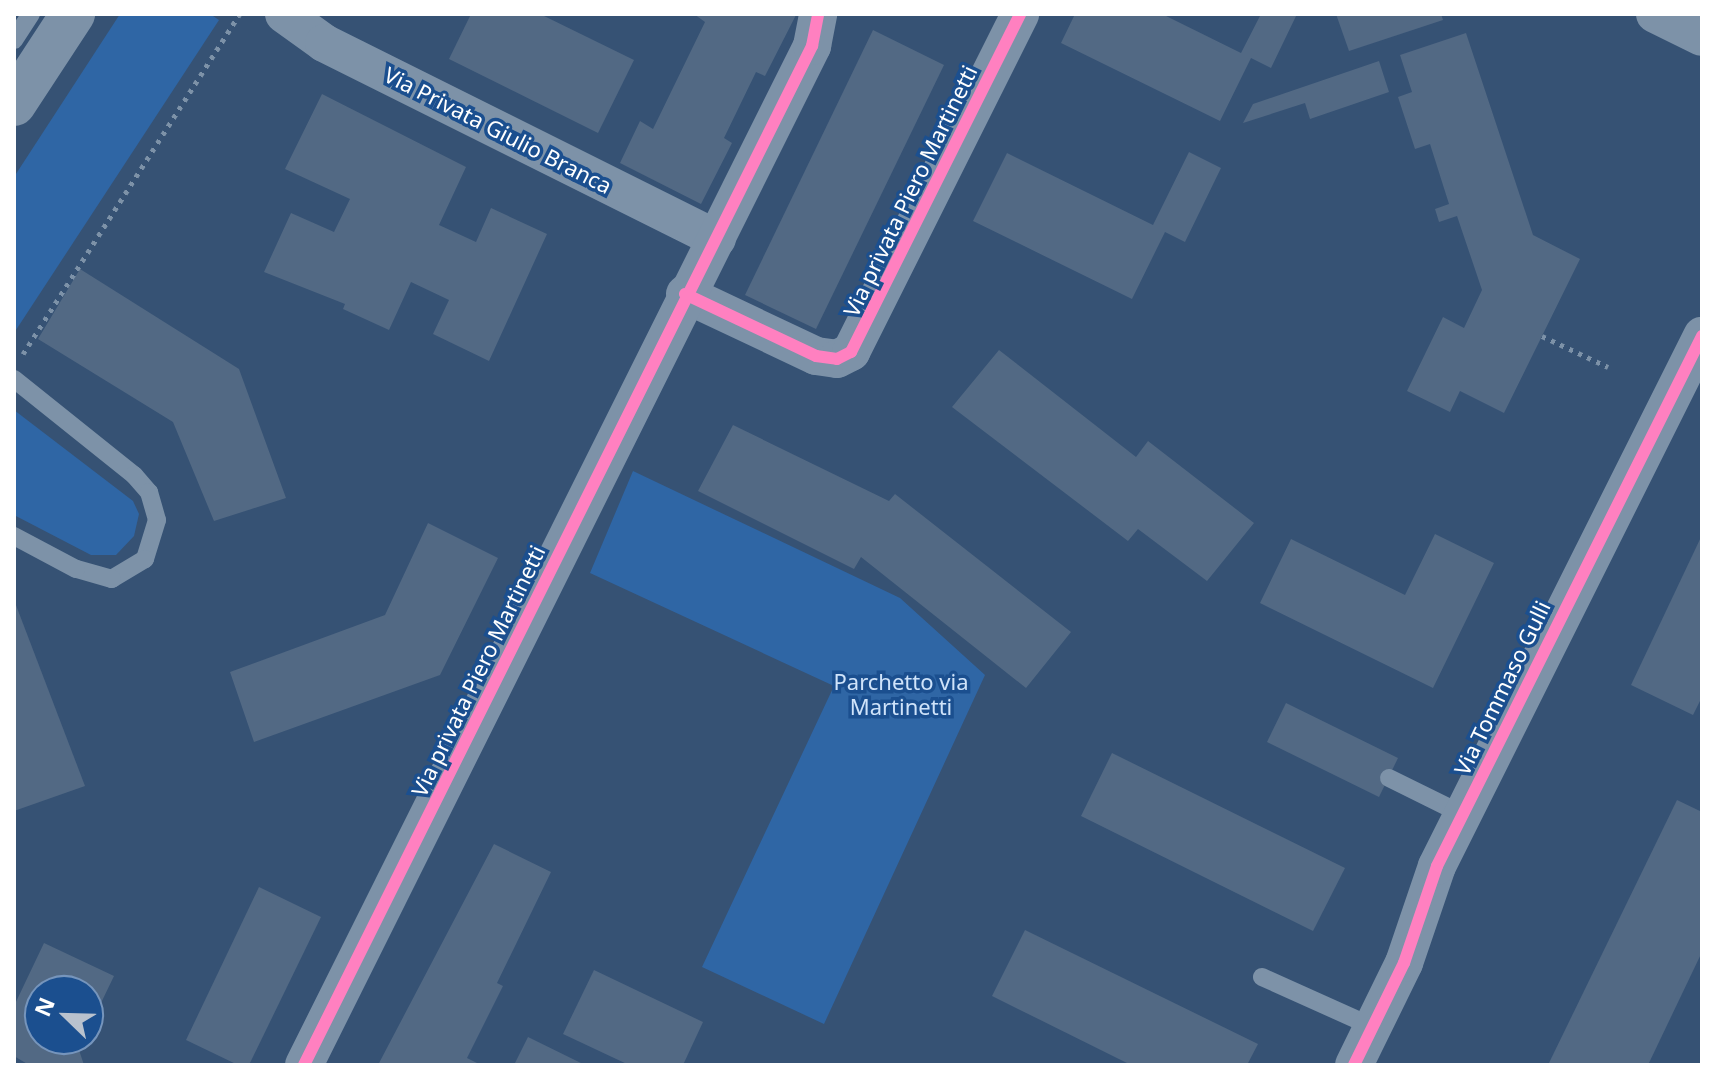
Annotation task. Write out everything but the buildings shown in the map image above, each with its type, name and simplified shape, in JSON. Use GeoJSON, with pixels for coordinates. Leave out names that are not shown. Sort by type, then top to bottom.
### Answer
{"type":"FeatureCollection","features":[{"type":"Feature","properties":{"kind":"street"},"geometry":{"type":"LineString","coordinates":[[14,104],[73,14]]}},
{"type":"Feature","properties":{"kind":"street","name":"Via Privata Giulio Branca"},"geometry":{"type":"LineString","coordinates":[[284,14],[324,43],[717,239]]}},
{"type":"Feature","properties":{"kind":"street","name":"Via privata Piero Martinetti"},"geometry":{"type":"LineString","coordinates":[[304,1065],[685,294],[717,239],[812,46],[818,14]]}},
{"type":"Feature","properties":{"kind":"street","name":"Via privata Piero Martinetti"},"geometry":{"type":"LineString","coordinates":[[685,294],[816,356],[837,359],[851,352],[1020,14]]}},
{"type":"Feature","properties":{"kind":"street"},"geometry":{"type":"LineString","coordinates":[[1655,14],[1702,37]]}},
{"type":"Feature","properties":{"kind":"street","name":"Via Tommaso Gulli"},"geometry":{"type":"LineString","coordinates":[[1354,1065],[1404,963],[1431,879],[1462,814],[1698,352]]}},
{"type":"Feature","properties":{"kind":"lane"},"geometry":{"type":"LineString","coordinates":[[14,40],[31,14]]}},
{"type":"Feature","properties":{"kind":"lane"},"geometry":{"type":"LineString","coordinates":[[14,379],[134,475],[149,492],[157,520],[145,559],[112,579],[76,569],[14,536]]}},
{"type":"Feature","properties":{"kind":"lane"},"geometry":{"type":"LineString","coordinates":[[1389,778],[1462,814]]}},
{"type":"Feature","properties":{"kind":"lane"},"geometry":{"type":"LineString","coordinates":[[1262,977],[1373,1027]]}},
{"type":"Feature","properties":{"kind":"path"},"geometry":{"type":"LineString","coordinates":[[14,368],[240,14]]}},
{"type":"Feature","properties":{"kind":"path"},"geometry":{"type":"LineString","coordinates":[[1542,336],[1608,367]]}},
{"type":"Feature","properties":{"kind":"green space"},"geometry":{"type":"Polygon","coordinates":[[[120,14],[210,14],[219,20],[14,333],[14,177],[120,14]]]}},
{"type":"Feature","properties":{"kind":"green space"},"geometry":{"type":"Polygon","coordinates":[[[14,410],[133,501],[139,514],[134,536],[116,555],[91,555],[14,515],[14,410]]]}},
{"type":"Feature","properties":{"kind":"green space","name":"Parchetto via Martinetti"},"geometry":{"type":"Polygon","coordinates":[[[633,471],[900,598],[985,675],[824,1024],[702,967],[834,686],[590,573],[633,471]]]}},
{"type":"Feature","properties":{"kind":"cycle path"},"geometry":{"type":"LineString","coordinates":[[304,1065],[812,46],[818,14]]}},
{"type":"Feature","properties":{"kind":"cycle path"},"geometry":{"type":"LineString","coordinates":[[685,294],[816,356],[837,359],[851,352],[1020,14]]}},
{"type":"Feature","properties":{"kind":"cycle path"},"geometry":{"type":"LineString","coordinates":[[1354,1065],[1404,963],[1437,866],[1702,336]]}}]}
